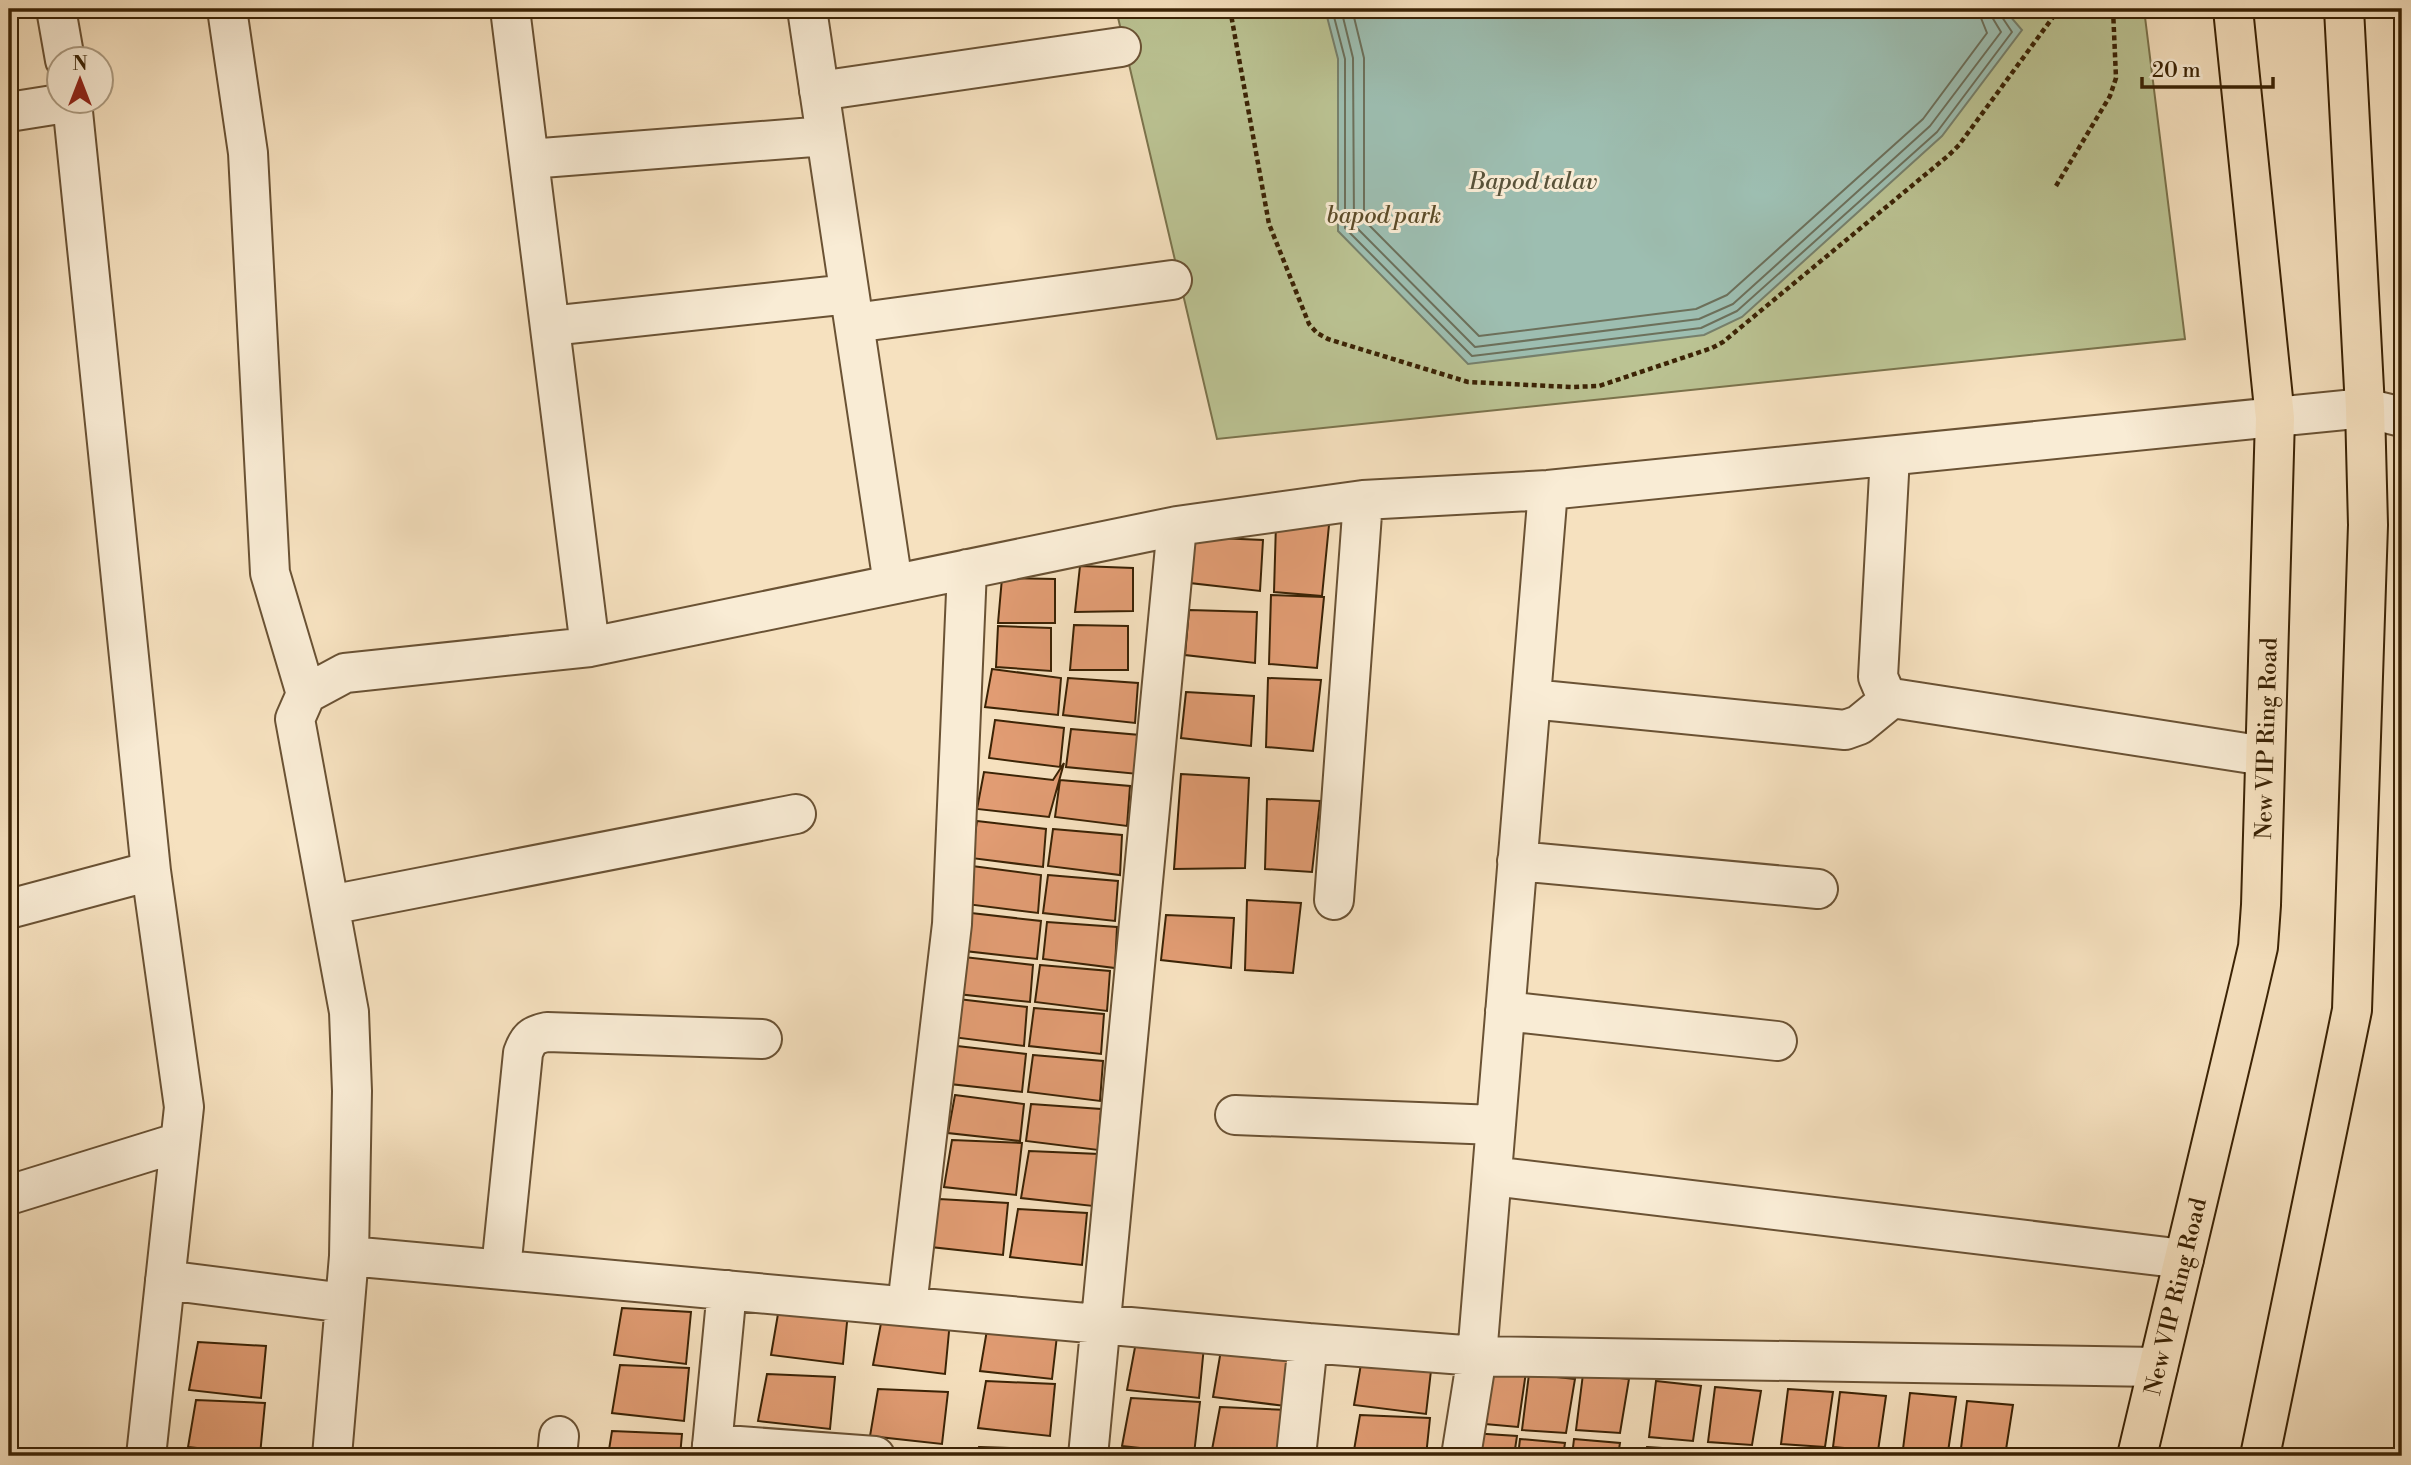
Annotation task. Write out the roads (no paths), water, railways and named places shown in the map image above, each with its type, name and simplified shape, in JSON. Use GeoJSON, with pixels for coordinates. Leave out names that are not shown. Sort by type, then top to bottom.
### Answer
{"type":"FeatureCollection","features":[{"type":"Feature","properties":{"kind":"main road","name":"New VIP Ring Road"},"geometry":{"type":"LineString","coordinates":[[2137,1456],[2258,947],[2275,418],[2234,9]]}},
{"type":"Feature","properties":{"kind":"main road"},"geometry":{"type":"LineString","coordinates":[[2260,1456],[2352,1010],[2368,525],[2365,408],[2344,9]]}},
{"type":"Feature","properties":{"kind":"street"},"geometry":{"type":"LineString","coordinates":[[56,9],[63,46]]}},
{"type":"Feature","properties":{"kind":"street"},"geometry":{"type":"LineString","coordinates":[[227,9],[248,153],[271,573],[306,694]]}},
{"type":"Feature","properties":{"kind":"street"},"geometry":{"type":"LineString","coordinates":[[510,9],[590,647]]}},
{"type":"Feature","properties":{"kind":"street"},"geometry":{"type":"LineString","coordinates":[[807,9],[893,584]]}},
{"type":"Feature","properties":{"kind":"street"},"geometry":{"type":"LineString","coordinates":[[819,91],[1121,47]]}},
{"type":"Feature","properties":{"kind":"street"},"geometry":{"type":"LineString","coordinates":[[9,112],[46,106]]}},
{"type":"Feature","properties":{"kind":"street"},"geometry":{"type":"LineString","coordinates":[[73,116],[151,871],[184,1107],[146,1456]]}},
{"type":"Feature","properties":{"kind":"street"},"geometry":{"type":"LineString","coordinates":[[529,159],[826,136]]}},
{"type":"Feature","properties":{"kind":"street"},"geometry":{"type":"LineString","coordinates":[[550,326],[852,309],[1172,280]]}},
{"type":"Feature","properties":{"kind":"street"},"geometry":{"type":"LineString","coordinates":[[332,1456],[349,1256],[352,1091],[349,1013],[295,719],[306,694],[345,673],[590,647],[1177,526],[1363,499],[1548,490],[2365,408],[2402,417]]}},
{"type":"Feature","properties":{"kind":"street"},"geometry":{"type":"LineString","coordinates":[[1890,456],[1878,677],[1884,691],[1892,698],[2265,756]]}},
{"type":"Feature","properties":{"kind":"street"},"geometry":{"type":"LineString","coordinates":[[1461,1456],[1477,1356],[1548,490]]}},
{"type":"Feature","properties":{"kind":"street"},"geometry":{"type":"LineString","coordinates":[[1334,900],[1363,499]]}},
{"type":"Feature","properties":{"kind":"street"},"geometry":{"type":"LineString","coordinates":[[1088,1456],[1177,526]]}},
{"type":"Feature","properties":{"kind":"street"},"geometry":{"type":"LineString","coordinates":[[907,1306],[953,923],[967,569]]}},
{"type":"Feature","properties":{"kind":"street"},"geometry":{"type":"LineString","coordinates":[[1531,699],[1844,730],[1859,725],[1892,698]]}},
{"type":"Feature","properties":{"kind":"street"},"geometry":{"type":"LineString","coordinates":[[330,905],[796,814]]}},
{"type":"Feature","properties":{"kind":"street"},"geometry":{"type":"LineString","coordinates":[[1517,861],[1818,890]]}},
{"type":"Feature","properties":{"kind":"street"},"geometry":{"type":"LineString","coordinates":[[9,909],[151,871]]}},
{"type":"Feature","properties":{"kind":"street"},"geometry":{"type":"LineString","coordinates":[[1505,1011],[1777,1041]]}},
{"type":"Feature","properties":{"kind":"street"},"geometry":{"type":"LineString","coordinates":[[501,1269],[523,1053],[527,1041],[535,1034],[547,1032],[762,1039]]}},
{"type":"Feature","properties":{"kind":"street"},"geometry":{"type":"LineString","coordinates":[[1235,1115],[1496,1125]]}},
{"type":"Feature","properties":{"kind":"street"},"geometry":{"type":"LineString","coordinates":[[9,1195],[180,1142]]}},
{"type":"Feature","properties":{"kind":"street"},"geometry":{"type":"LineString","coordinates":[[1492,1176],[2184,1259]]}},
{"type":"Feature","properties":{"kind":"street"},"geometry":{"type":"LineString","coordinates":[[349,1256],[1477,1356],[2158,1367]]}},
{"type":"Feature","properties":{"kind":"street"},"geometry":{"type":"LineString","coordinates":[[165,1280],[345,1303]]}},
{"type":"Feature","properties":{"kind":"street"},"geometry":{"type":"LineString","coordinates":[[727,1290],[711,1450],[875,1456]]}},
{"type":"Feature","properties":{"kind":"street"},"geometry":{"type":"LineString","coordinates":[[1296,1456],[1308,1343]]}},
{"type":"Feature","properties":{"kind":"water","name":"Bapod talav"},"geometry":{"type":"Polygon","coordinates":[[[1325,9],[2004,9],[2022,30],[1942,136],[1742,317],[1704,335],[1468,364],[1338,231],[1338,59],[1325,9]]]}},
{"type":"Feature","properties":{"kind":"park label","name":"bapod park"},"geometry":{"type":"Point","coordinates":[1384,215]}}]}
